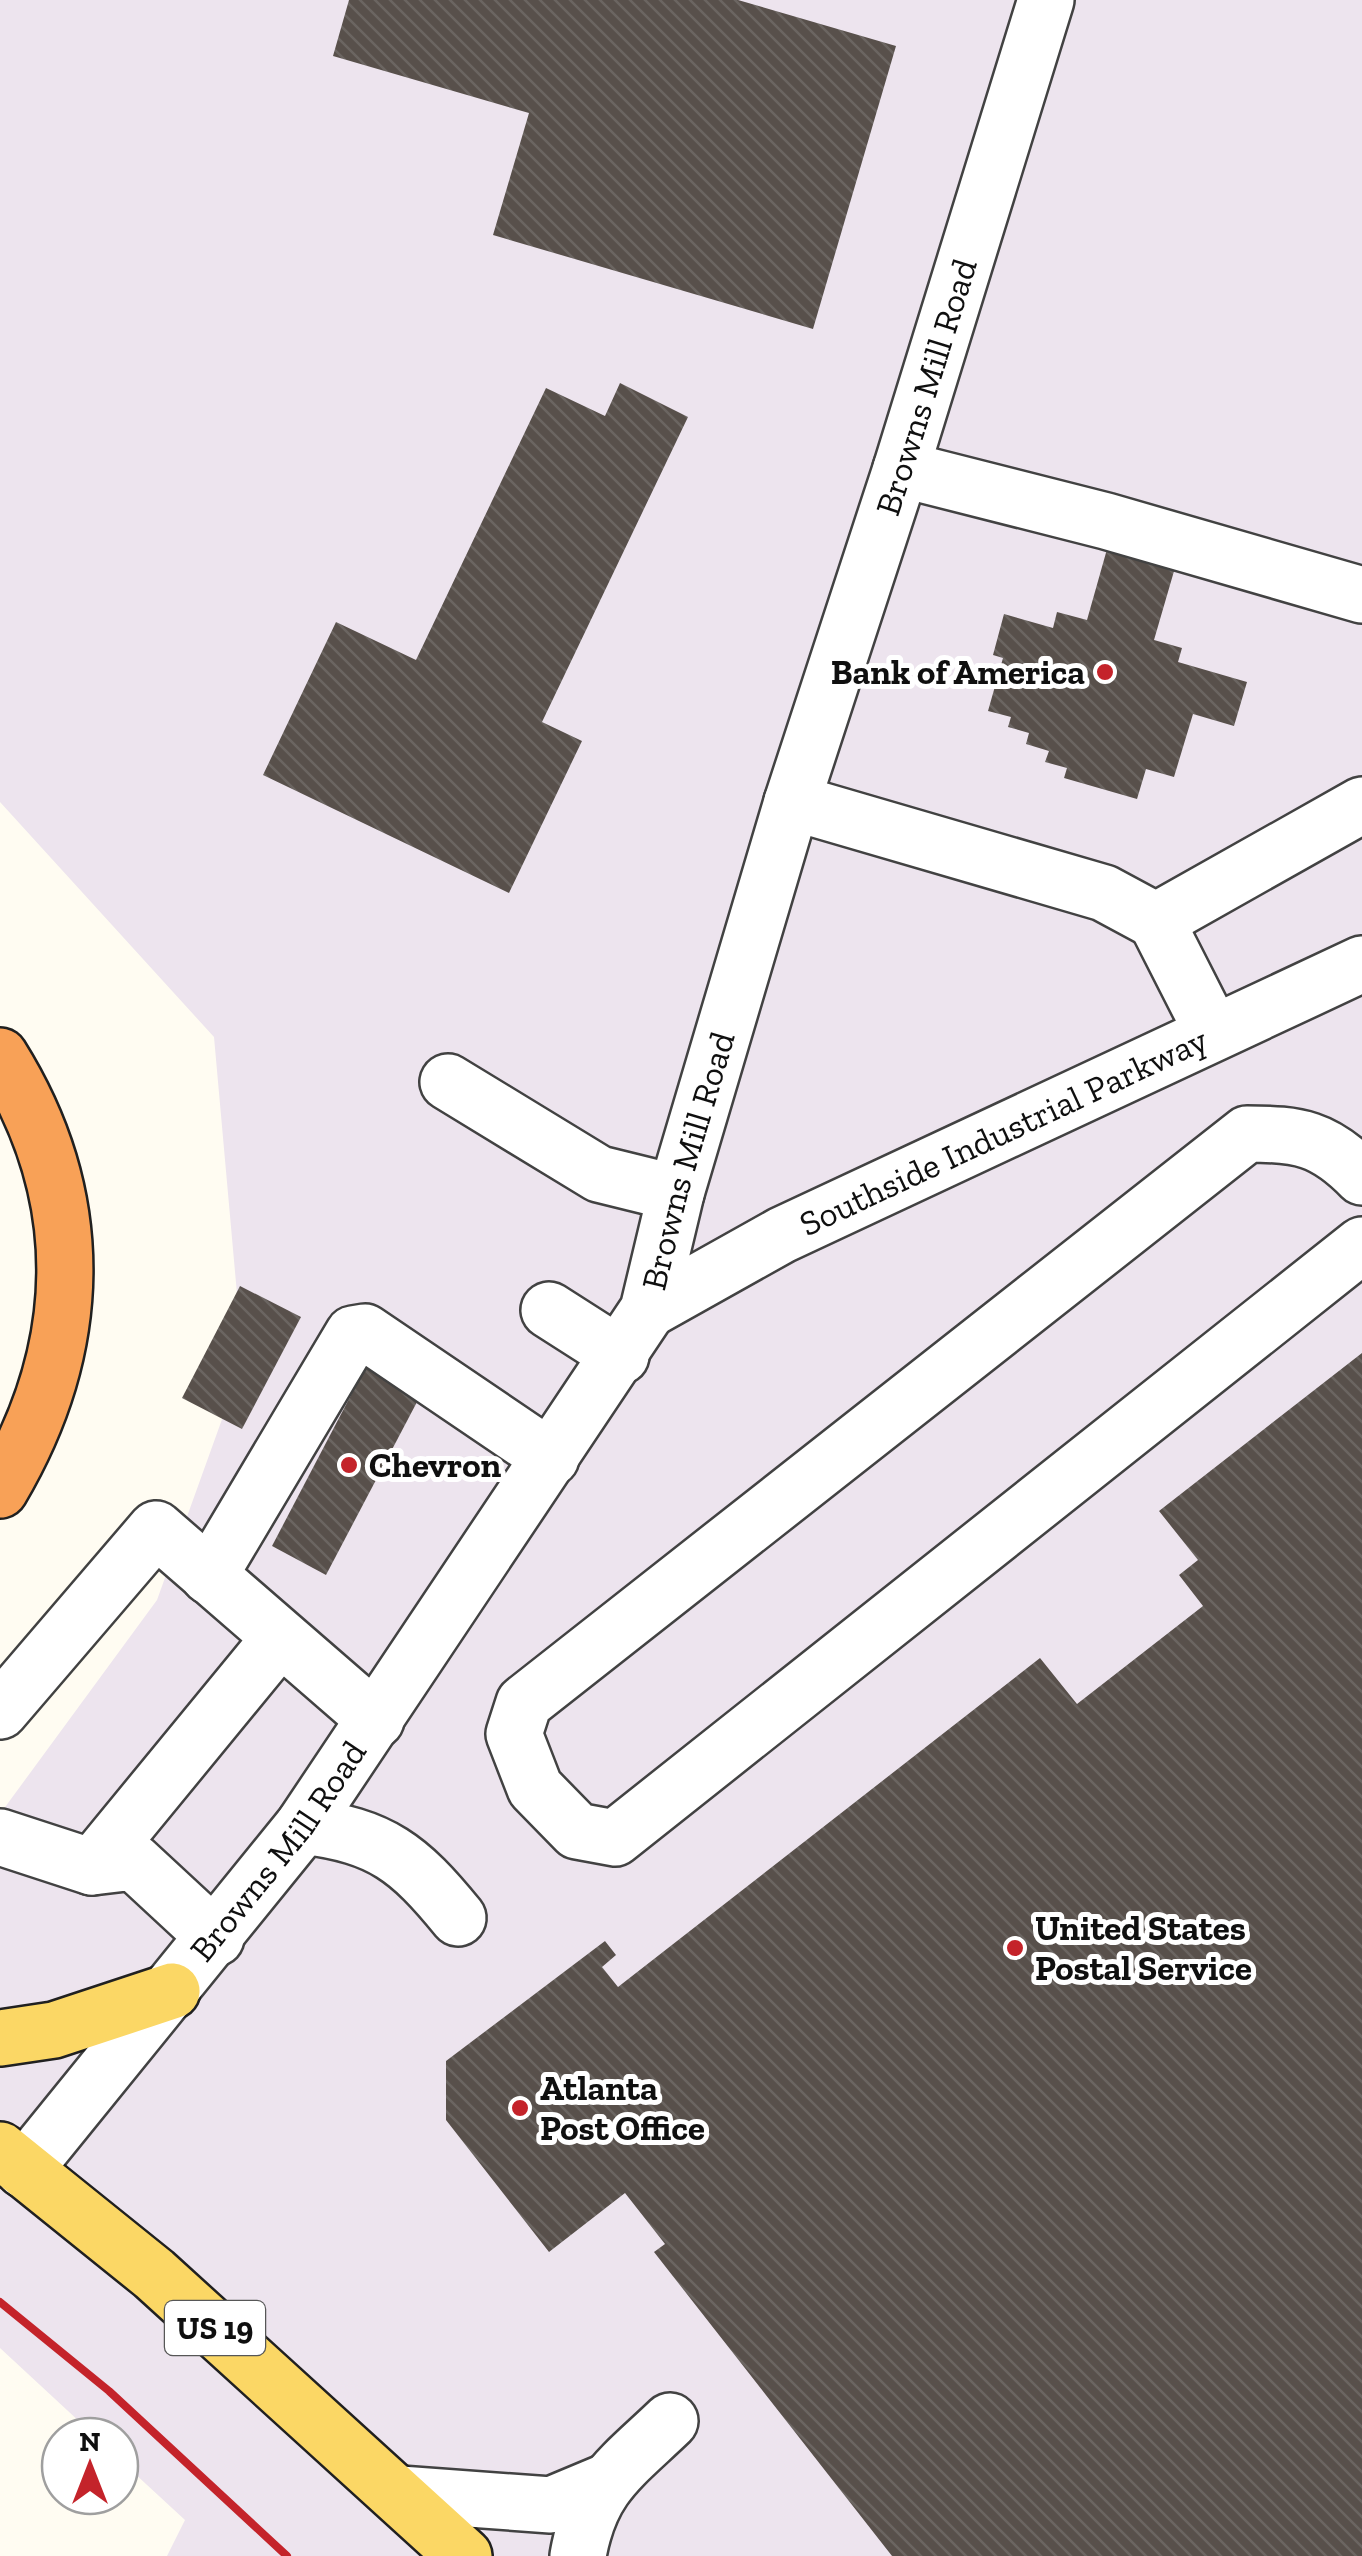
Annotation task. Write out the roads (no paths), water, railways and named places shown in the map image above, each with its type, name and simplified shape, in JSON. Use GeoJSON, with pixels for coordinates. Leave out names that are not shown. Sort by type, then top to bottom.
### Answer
{"type":"FeatureCollection","features":[{"type":"Feature","properties":{"kind":"highway"},"geometry":{"type":"LineString","coordinates":[[0,1056],[18,1085],[44,1146],[64,1232],[65,1307],[53,1374],[33,1435],[0,1490]]}},
{"type":"Feature","properties":{"kind":"main road"},"geometry":{"type":"LineString","coordinates":[[0,2038],[54,2030],[172,1992]]}},
{"type":"Feature","properties":{"kind":"main road","name":"US 19"},"geometry":{"type":"LineString","coordinates":[[12,2160],[154,2274],[464,2556]]}},
{"type":"Feature","properties":{"kind":"street","name":"Browns Mill Road"},"geometry":{"type":"LineString","coordinates":[[12,2160],[172,1992],[303,1826],[648,1310],[676,1193],[792,802],[901,469],[1046,0]]}},
{"type":"Feature","properties":{"kind":"street"},"geometry":{"type":"LineString","coordinates":[[901,469],[1106,521],[1362,595]]}},
{"type":"Feature","properties":{"kind":"street"},"geometry":{"type":"LineString","coordinates":[[792,802],[1104,893],[1156,921],[1213,1033]]}},
{"type":"Feature","properties":{"kind":"street"},"geometry":{"type":"LineString","coordinates":[[1156,921],[1362,806]]}},
{"type":"Feature","properties":{"kind":"street","name":"Southside Industrial Parkway"},"geometry":{"type":"LineString","coordinates":[[648,1310],[782,1235],[1362,964]]}},
{"type":"Feature","properties":{"kind":"street"},"geometry":{"type":"LineString","coordinates":[[448,1082],[598,1174],[676,1193]]}},
{"type":"Feature","properties":{"kind":"street"},"geometry":{"type":"LineString","coordinates":[[1362,1178],[1347,1162],[1299,1134],[1247,1134],[524,1703],[514,1734],[535,1788],[576,1830],[616,1838],[1362,1245]]}},
{"type":"Feature","properties":{"kind":"street"},"geometry":{"type":"LineString","coordinates":[[549,1310],[620,1356]]}},
{"type":"Feature","properties":{"kind":"street"},"geometry":{"type":"LineString","coordinates":[[209,1576],[353,1334],[365,1332],[551,1458]]}},
{"type":"Feature","properties":{"kind":"street"},"geometry":{"type":"LineString","coordinates":[[0,1711],[156,1529],[376,1720]]}},
{"type":"Feature","properties":{"kind":"street"},"geometry":{"type":"LineString","coordinates":[[92,1866],[280,1638]]}},
{"type":"Feature","properties":{"kind":"street"},"geometry":{"type":"LineString","coordinates":[[303,1826],[339,1830],[388,1848],[420,1873],[458,1918]]}},
{"type":"Feature","properties":{"kind":"street"},"geometry":{"type":"LineString","coordinates":[[0,1836],[92,1866],[134,1862],[216,1938]]}},
{"type":"Feature","properties":{"kind":"street"},"geometry":{"type":"LineString","coordinates":[[578,2556],[590,2506],[606,2482],[670,2422]]}},
{"type":"Feature","properties":{"kind":"street"},"geometry":{"type":"LineString","coordinates":[[400,2494],[551,2505],[606,2482]]}},
{"type":"Feature","properties":{"kind":"railway"},"geometry":{"type":"LineString","coordinates":[[0,2302],[109,2391],[287,2556]]}},
{"type":"Feature","properties":{"kind":"place","name":"Bank of America"},"geometry":{"type":"Point","coordinates":[1105,672]}},
{"type":"Feature","properties":{"kind":"place","name":"Chevron"},"geometry":{"type":"Point","coordinates":[349,1465]}},
{"type":"Feature","properties":{"kind":"place","name":"United States Postal Service"},"geometry":{"type":"Point","coordinates":[1015,1948]}},
{"type":"Feature","properties":{"kind":"place","name":"Atlanta Post Office"},"geometry":{"type":"Point","coordinates":[520,2108]}}]}
